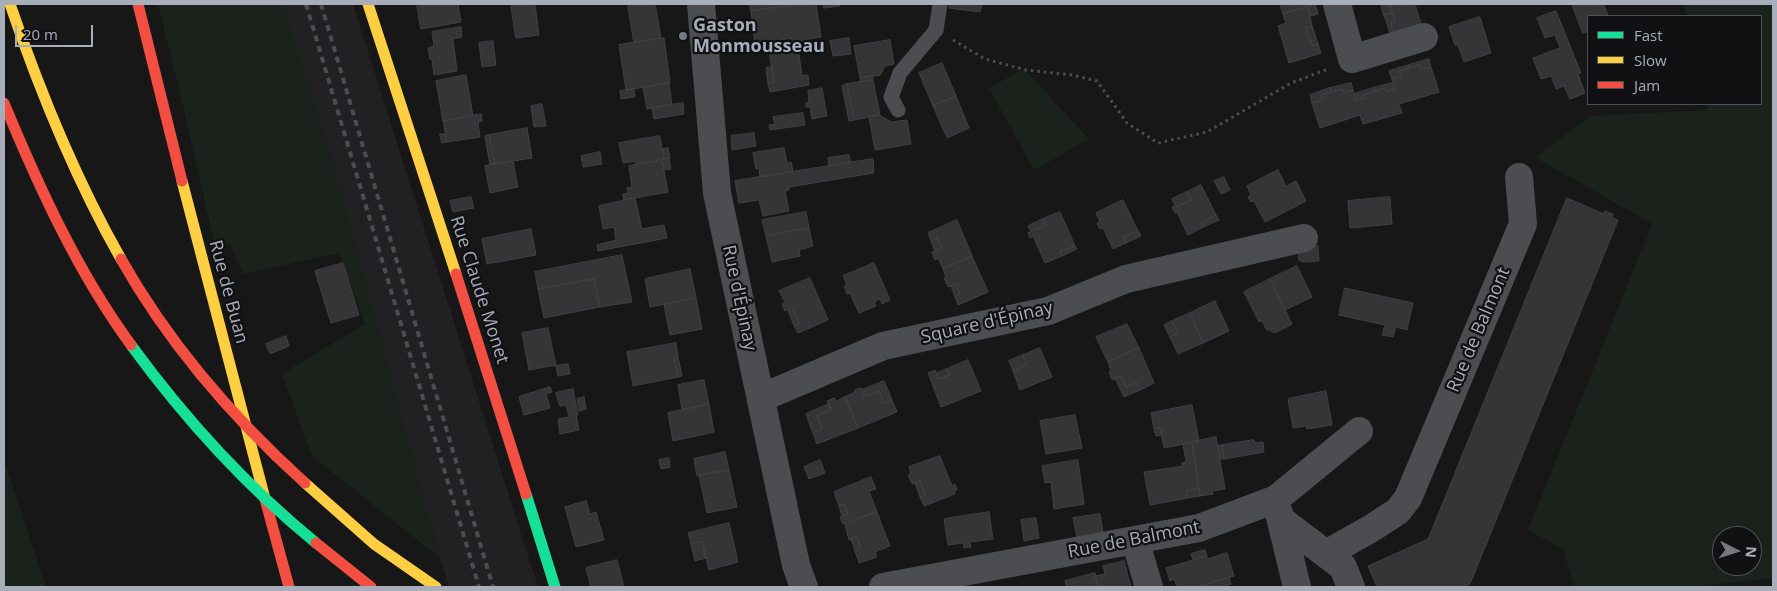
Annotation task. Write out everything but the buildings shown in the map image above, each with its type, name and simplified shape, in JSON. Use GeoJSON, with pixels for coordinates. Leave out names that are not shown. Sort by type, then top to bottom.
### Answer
{"type":"FeatureCollection","features":[{"type":"Feature","properties":{"kind":"main road"},"geometry":{"type":"LineString","coordinates":[[10,4],[57,132],[78,179],[123,264],[179,348],[276,458],[384,552],[436,587]]}},
{"type":"Feature","properties":{"kind":"main road","name":"Rue de Buan"},"geometry":{"type":"LineString","coordinates":[[138,4],[195,236],[290,587]]}},
{"type":"Feature","properties":{"kind":"main road","name":"Rue Claude Monet"},"geometry":{"type":"LineString","coordinates":[[368,4],[464,298],[555,587]]}},
{"type":"Feature","properties":{"kind":"main road"},"geometry":{"type":"LineString","coordinates":[[4,103],[19,142],[55,220],[82,271],[166,394],[231,467],[302,532],[371,587]]}},
{"type":"Feature","properties":{"kind":"street","name":"Rue d'Épinay"},"geometry":{"type":"LineString","coordinates":[[702,4],[717,193],[796,564],[804,587]]}},
{"type":"Feature","properties":{"kind":"street"},"geometry":{"type":"LineString","coordinates":[[1337,4],[1352,59],[1424,37]]}},
{"type":"Feature","properties":{"kind":"street","name":"Rue de Balmont"},"geometry":{"type":"LineString","coordinates":[[1326,554],[1398,511],[1408,498],[1523,224],[1519,177]]}},
{"type":"Feature","properties":{"kind":"street","name":"Square d'Épinay"},"geometry":{"type":"LineString","coordinates":[[761,398],[882,346],[1048,311],[1126,279],[1304,238]]}},
{"type":"Feature","properties":{"kind":"street","name":"Rue de Balmont"},"geometry":{"type":"LineString","coordinates":[[883,587],[1198,528],[1278,510],[1358,431]]}},
{"type":"Feature","properties":{"kind":"street"},"geometry":{"type":"LineString","coordinates":[[1278,510],[1343,567],[1351,587]]}},
{"type":"Feature","properties":{"kind":"street"},"geometry":{"type":"LineString","coordinates":[[1278,510],[1297,587]]}},
{"type":"Feature","properties":{"kind":"street"},"geometry":{"type":"LineString","coordinates":[[1135,540],[1149,587]]}},
{"type":"Feature","properties":{"kind":"lane"},"geometry":{"type":"LineString","coordinates":[[898,110],[891,97],[900,73],[936,30],[940,4]]}},
{"type":"Feature","properties":{"kind":"path"},"geometry":{"type":"LineString","coordinates":[[936,30],[985,59],[1026,70],[1072,75],[1097,81],[1127,123],[1158,142],[1207,132],[1291,83],[1352,59]]}},
{"type":"Feature","properties":{"kind":"shaded area"},"geometry":{"type":"Polygon","coordinates":[[[158,4],[283,4],[335,167],[440,558],[312,456],[282,374],[365,324],[339,253],[243,274],[230,244],[215,246],[158,4]]]}},
{"type":"Feature","properties":{"kind":"shaded area"},"geometry":{"type":"Polygon","coordinates":[[[267,4],[353,4],[538,587],[449,587],[301,84],[267,4]]]}},
{"type":"Feature","properties":{"kind":"shaded area"},"geometry":{"type":"Polygon","coordinates":[[[1684,4],[1773,4],[1773,578],[1690,587],[1574,587],[1563,549],[1528,530],[1652,224],[1535,157],[1591,116],[1708,110],[1707,105],[1762,105],[1762,15],[1687,15],[1684,4]]]}},
{"type":"Feature","properties":{"kind":"shaded area"},"geometry":{"type":"Polygon","coordinates":[[[1024,69],[1089,139],[1034,170],[989,88],[1024,69]]]}},
{"type":"Feature","properties":{"kind":"shaded area"},"geometry":{"type":"Polygon","coordinates":[[[4,460],[46,587],[4,587],[4,460]]]}},
{"type":"Feature","properties":{"kind":"railway"},"geometry":{"type":"LineString","coordinates":[[306,4],[479,587]]}},
{"type":"Feature","properties":{"kind":"railway"},"geometry":{"type":"LineString","coordinates":[[321,4],[493,587]]}},
{"type":"Feature","properties":{"kind":"traffic: fast"},"geometry":{"type":"LineString","coordinates":[[131,345],[173,399],[217,450],[265,498],[316,543]]}},
{"type":"Feature","properties":{"kind":"traffic: fast"},"geometry":{"type":"LineString","coordinates":[[526,494],[555,587]]}},
{"type":"Feature","properties":{"kind":"traffic: slow"},"geometry":{"type":"LineString","coordinates":[[10,4],[60,134],[88,197],[121,259]]}},
{"type":"Feature","properties":{"kind":"traffic: slow"},"geometry":{"type":"LineString","coordinates":[[368,4],[456,274]]}},
{"type":"Feature","properties":{"kind":"traffic: slow"},"geometry":{"type":"LineString","coordinates":[[182,181],[265,499]]}},
{"type":"Feature","properties":{"kind":"traffic: slow"},"geometry":{"type":"LineString","coordinates":[[305,483],[374,544],[436,587]]}},
{"type":"Feature","properties":{"kind":"traffic: jam"},"geometry":{"type":"LineString","coordinates":[[138,4],[182,181]]}},
{"type":"Feature","properties":{"kind":"traffic: jam"},"geometry":{"type":"LineString","coordinates":[[4,103],[60,228],[93,288],[131,345]]}},
{"type":"Feature","properties":{"kind":"traffic: jam"},"geometry":{"type":"LineString","coordinates":[[121,259],[160,321],[181,350],[253,433],[305,483]]}},
{"type":"Feature","properties":{"kind":"traffic: jam"},"geometry":{"type":"LineString","coordinates":[[456,274],[526,494]]}},
{"type":"Feature","properties":{"kind":"traffic: jam"},"geometry":{"type":"LineString","coordinates":[[265,499],[289,587]]}},
{"type":"Feature","properties":{"kind":"traffic: jam"},"geometry":{"type":"LineString","coordinates":[[316,543],[371,587]]}},
{"type":"Feature","properties":{"kind":"place","name":"Gaston Monmousseau"},"geometry":{"type":"Point","coordinates":[683,36]}}]}
